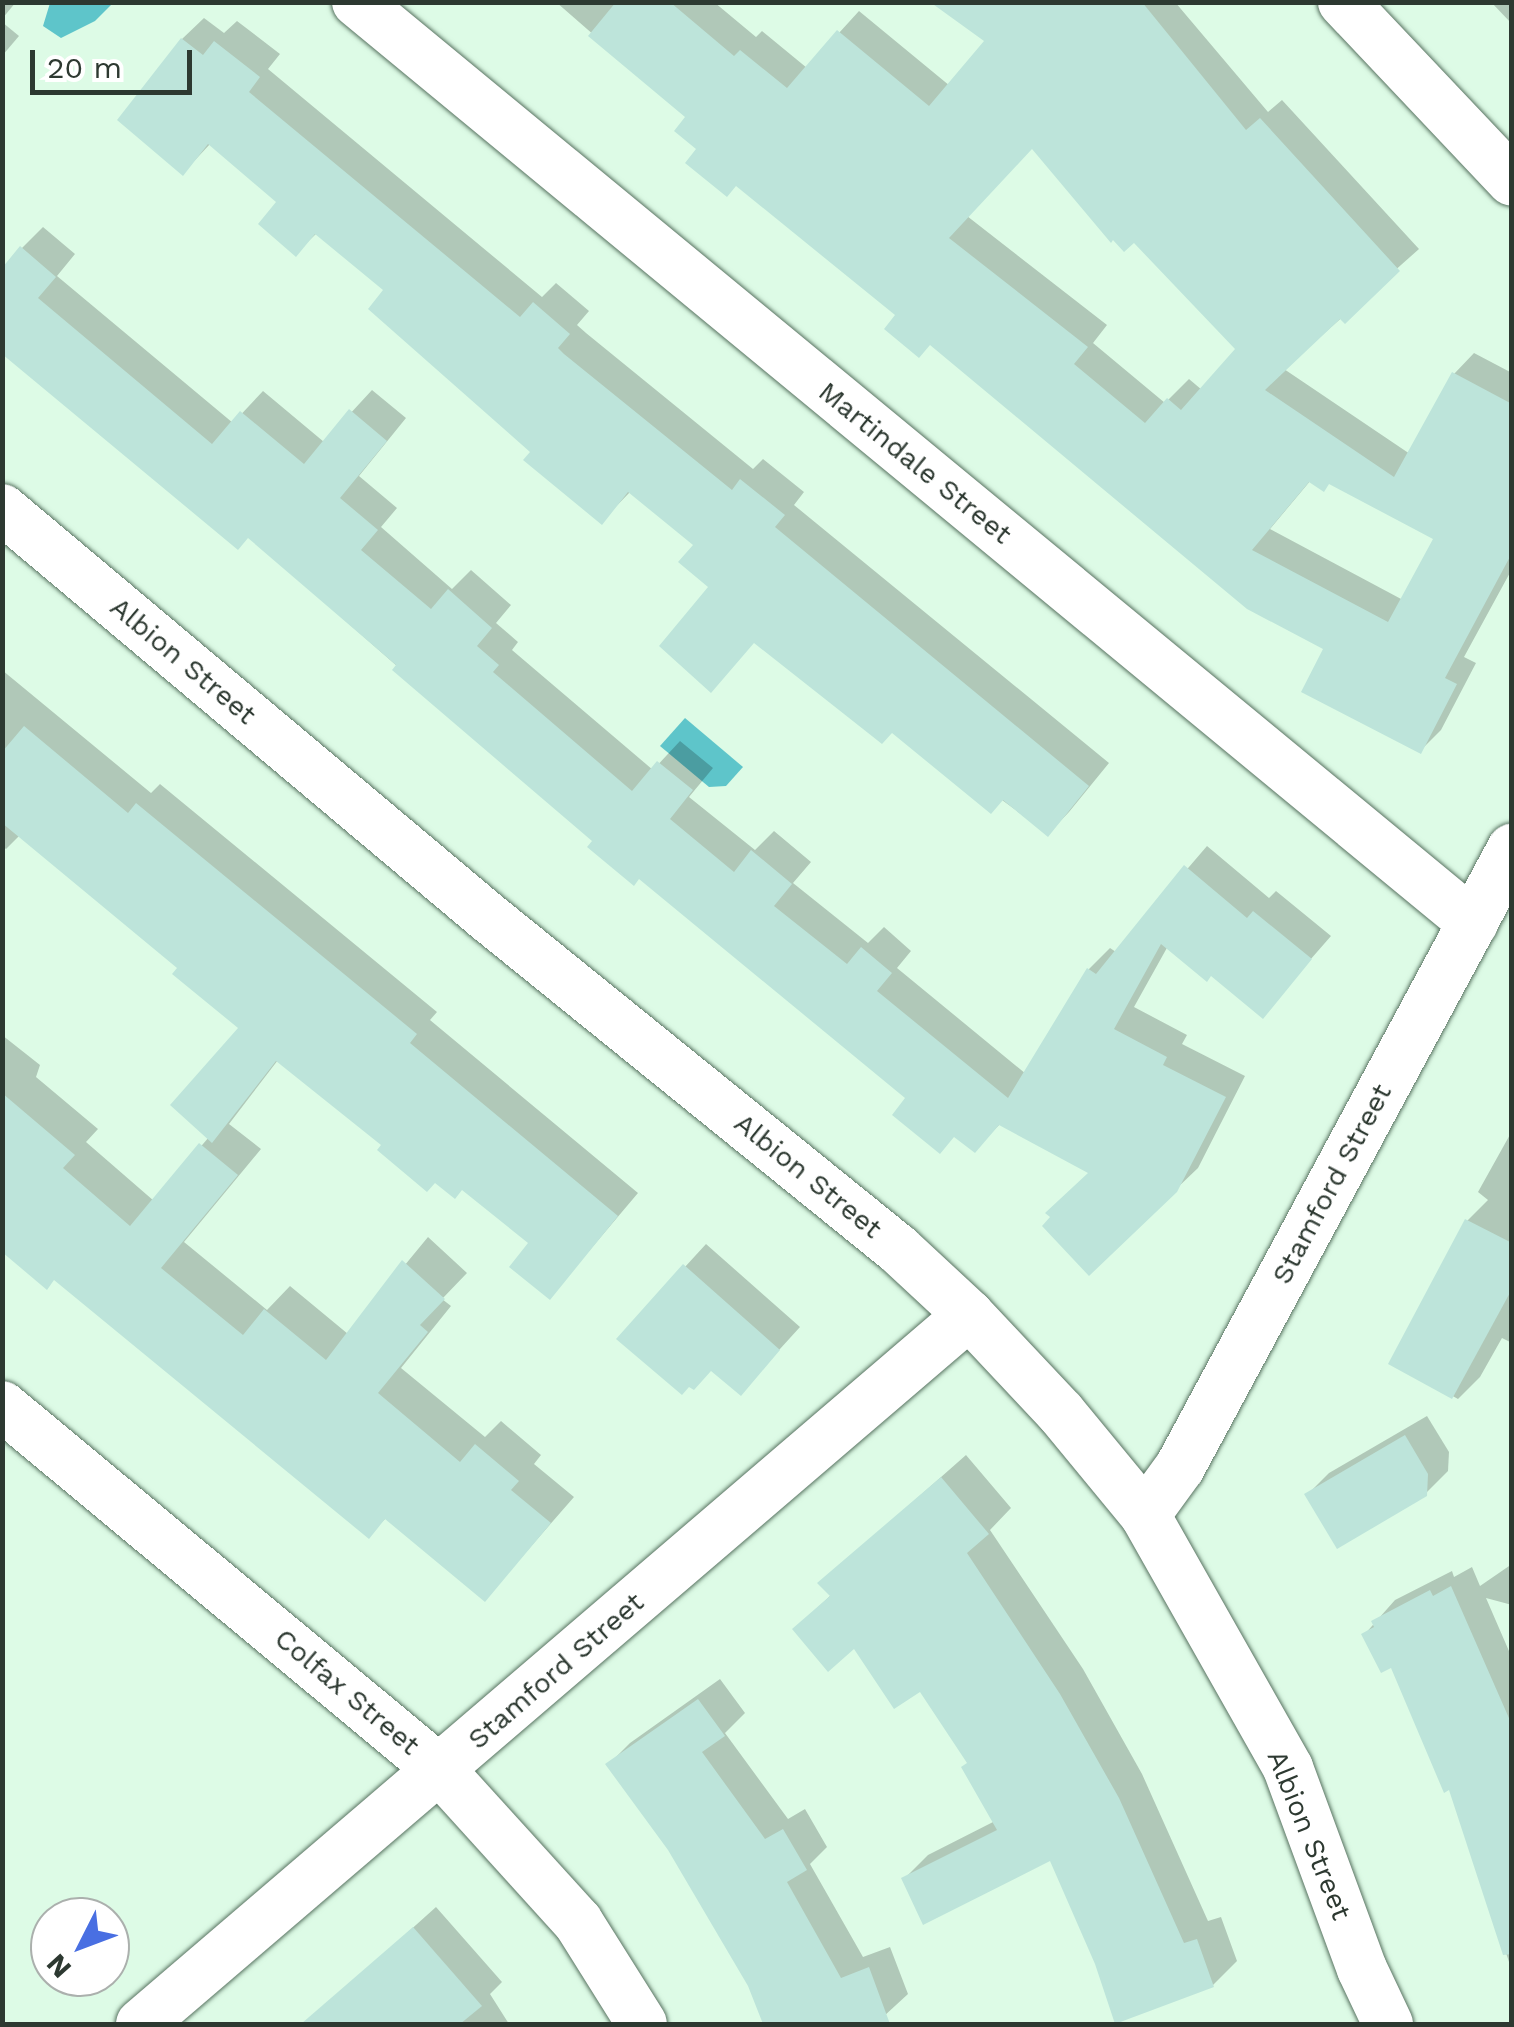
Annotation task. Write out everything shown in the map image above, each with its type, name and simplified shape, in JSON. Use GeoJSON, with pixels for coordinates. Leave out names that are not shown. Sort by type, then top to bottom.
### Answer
{"type":"FeatureCollection","features":[{"type":"Feature","properties":{"kind":"street","name":"Martindale Street"},"geometry":{"type":"LineString","coordinates":[[357,2],[1474,923]]}},
{"type":"Feature","properties":{"kind":"street"},"geometry":{"type":"LineString","coordinates":[[1342,2],[1512,181]]}},
{"type":"Feature","properties":{"kind":"street","name":"Albion Street"},"geometry":{"type":"LineString","coordinates":[[2,510],[490,918],[898,1249],[970,1315],[1061,1413],[1145,1514],[1288,1768],[1362,1969],[1388,2024]]}},
{"type":"Feature","properties":{"kind":"street","name":"Stamford Street"},"geometry":{"type":"LineString","coordinates":[[1145,1514],[1180,1467],[1512,849]]}},
{"type":"Feature","properties":{"kind":"street","name":"Stamford Street"},"geometry":{"type":"LineString","coordinates":[[141,2024],[970,1315]]}},
{"type":"Feature","properties":{"kind":"street","name":"Colfax Street"},"geometry":{"type":"LineString","coordinates":[[2,1406],[441,1770],[578,1922],[642,2024]]}},
{"type":"Feature","properties":{"kind":"water"},"geometry":{"type":"Polygon","coordinates":[[[50,2],[113,3],[95,21],[61,38],[43,26],[50,2]]]}},
{"type":"Feature","properties":{"kind":"water"},"geometry":{"type":"Polygon","coordinates":[[[685,718],[743,767],[726,786],[709,787],[660,746],[685,718]]]}},
{"type":"Feature","properties":{"kind":"building"},"geometry":{"type":"Polygon","coordinates":[[[616,2],[670,2],[734,56],[740,50],[787,88],[837,30],[929,106],[984,41],[930,2],[1142,2],[1246,130],[1260,118],[1400,271],[1345,324],[1340,319],[1265,390],[1394,477],[1452,372],[1512,404],[1512,553],[1445,678],[1457,684],[1421,754],[1301,692],[1323,649],[1247,609],[930,345],[919,358],[884,329],[895,315],[736,186],[727,197],[685,163],[696,149],[674,131],[685,117],[588,36],[616,2]],[[1032,149],[949,238],[1088,347],[1074,364],[1145,423],[1167,398],[1181,410],[1235,349],[1134,243],[1124,252],[1113,240],[1111,243],[1032,149]],[[1309,482],[1252,550],[1388,622],[1433,539],[1329,484],[1324,492],[1309,482]]]}},
{"type":"Feature","properties":{"kind":"building"},"geometry":{"type":"Polygon","coordinates":[[[181,38],[203,55],[214,41],[260,77],[249,92],[520,317],[533,302],[570,334],[558,348],[564,354],[732,490],[740,479],[785,515],[775,527],[1089,786],[1048,837],[1003,800],[991,814],[892,733],[882,744],[754,643],[711,693],[659,646],[708,587],[678,562],[693,545],[628,492],[602,525],[523,460],[530,452],[368,309],[383,290],[315,234],[296,257],[258,224],[276,202],[208,144],[183,176],[117,120],[181,38]]]}},
{"type":"Feature","properties":{"kind":"building"},"geometry":{"type":"Polygon","coordinates":[[[20,246],[56,277],[38,298],[212,444],[240,411],[304,464],[349,409],[387,441],[340,498],[378,530],[361,550],[431,609],[448,589],[492,628],[477,646],[499,665],[493,672],[632,791],[657,761],[693,790],[670,819],[734,872],[751,850],[792,884],[774,906],[847,964],[861,947],[892,973],[877,991],[1008,1098],[1087,968],[1096,974],[1184,865],[1247,918],[1253,911],[1312,959],[1263,1019],[1211,976],[1207,982],[1161,944],[1114,1029],[1167,1057],[1163,1065],[1226,1097],[1177,1192],[1089,1276],[1042,1226],[1050,1217],[1045,1213],[1088,1173],[999,1125],[975,1153],[954,1137],[940,1154],[892,1115],[905,1098],[639,879],[634,886],[587,847],[592,841],[392,670],[396,665],[248,538],[238,550],[2,354],[2,268],[20,246]]]}},
{"type":"Feature","properties":{"kind":"building"},"geometry":{"type":"Polygon","coordinates":[[[24,726],[128,813],[136,803],[417,1034],[410,1043],[618,1216],[550,1300],[509,1267],[528,1243],[462,1190],[455,1199],[435,1183],[427,1192],[377,1150],[381,1145],[276,1061],[212,1143],[170,1105],[238,1028],[172,974],[177,968],[2,823],[2,752],[24,726]]]}},
{"type":"Feature","properties":{"kind":"building"},"geometry":{"type":"Polygon","coordinates":[[[2,1093],[75,1155],[63,1168],[130,1226],[199,1143],[238,1175],[161,1268],[243,1335],[264,1309],[326,1360],[402,1260],[445,1299],[420,1325],[428,1332],[378,1393],[460,1462],[475,1444],[519,1481],[511,1490],[551,1523],[485,1602],[385,1519],[369,1539],[54,1280],[47,1290],[2,1252],[2,1093]]]}},
{"type":"Feature","properties":{"kind":"building"},"geometry":{"type":"Polygon","coordinates":[[[1465,1219],[1512,1243],[1512,1289],[1452,1399],[1388,1364],[1465,1219]]]}},
{"type":"Feature","properties":{"kind":"building"},"geometry":{"type":"Polygon","coordinates":[[[683,1264],[780,1350],[741,1396],[711,1371],[694,1390],[689,1387],[682,1395],[616,1339],[683,1264]]]}},
{"type":"Feature","properties":{"kind":"building"},"geometry":{"type":"Polygon","coordinates":[[[1405,1435],[1428,1474],[1427,1496],[1337,1549],[1304,1494],[1405,1435]]]}},
{"type":"Feature","properties":{"kind":"building"},"geometry":{"type":"Polygon","coordinates":[[[941,1477],[989,1534],[967,1553],[1060,1694],[1119,1798],[1184,1943],[1197,1939],[1214,1987],[1115,2024],[1095,1964],[1050,1861],[923,1925],[901,1878],[997,1830],[961,1767],[967,1763],[920,1692],[894,1709],[854,1649],[828,1672],[792,1629],[830,1596],[817,1583],[941,1477]]]}},
{"type":"Feature","properties":{"kind":"building"},"geometry":{"type":"Polygon","coordinates":[[[1451,1586],[1512,1725],[1512,1954],[1503,1955],[1449,1790],[1444,1793],[1391,1668],[1381,1673],[1361,1634],[1374,1627],[1371,1621],[1430,1590],[1433,1596],[1451,1586]]]}},
{"type":"Feature","properties":{"kind":"building"},"geometry":{"type":"Polygon","coordinates":[[[698,1699],[725,1736],[702,1752],[765,1839],[783,1829],[807,1870],[787,1882],[841,1978],[869,1967],[890,2024],[763,2024],[748,1986],[668,1850],[605,1764],[698,1699]]]}},
{"type":"Feature","properties":{"kind":"building"},"geometry":{"type":"Polygon","coordinates":[[[413,1927],[482,2006],[460,2024],[301,2024],[413,1927]]]}}]}
